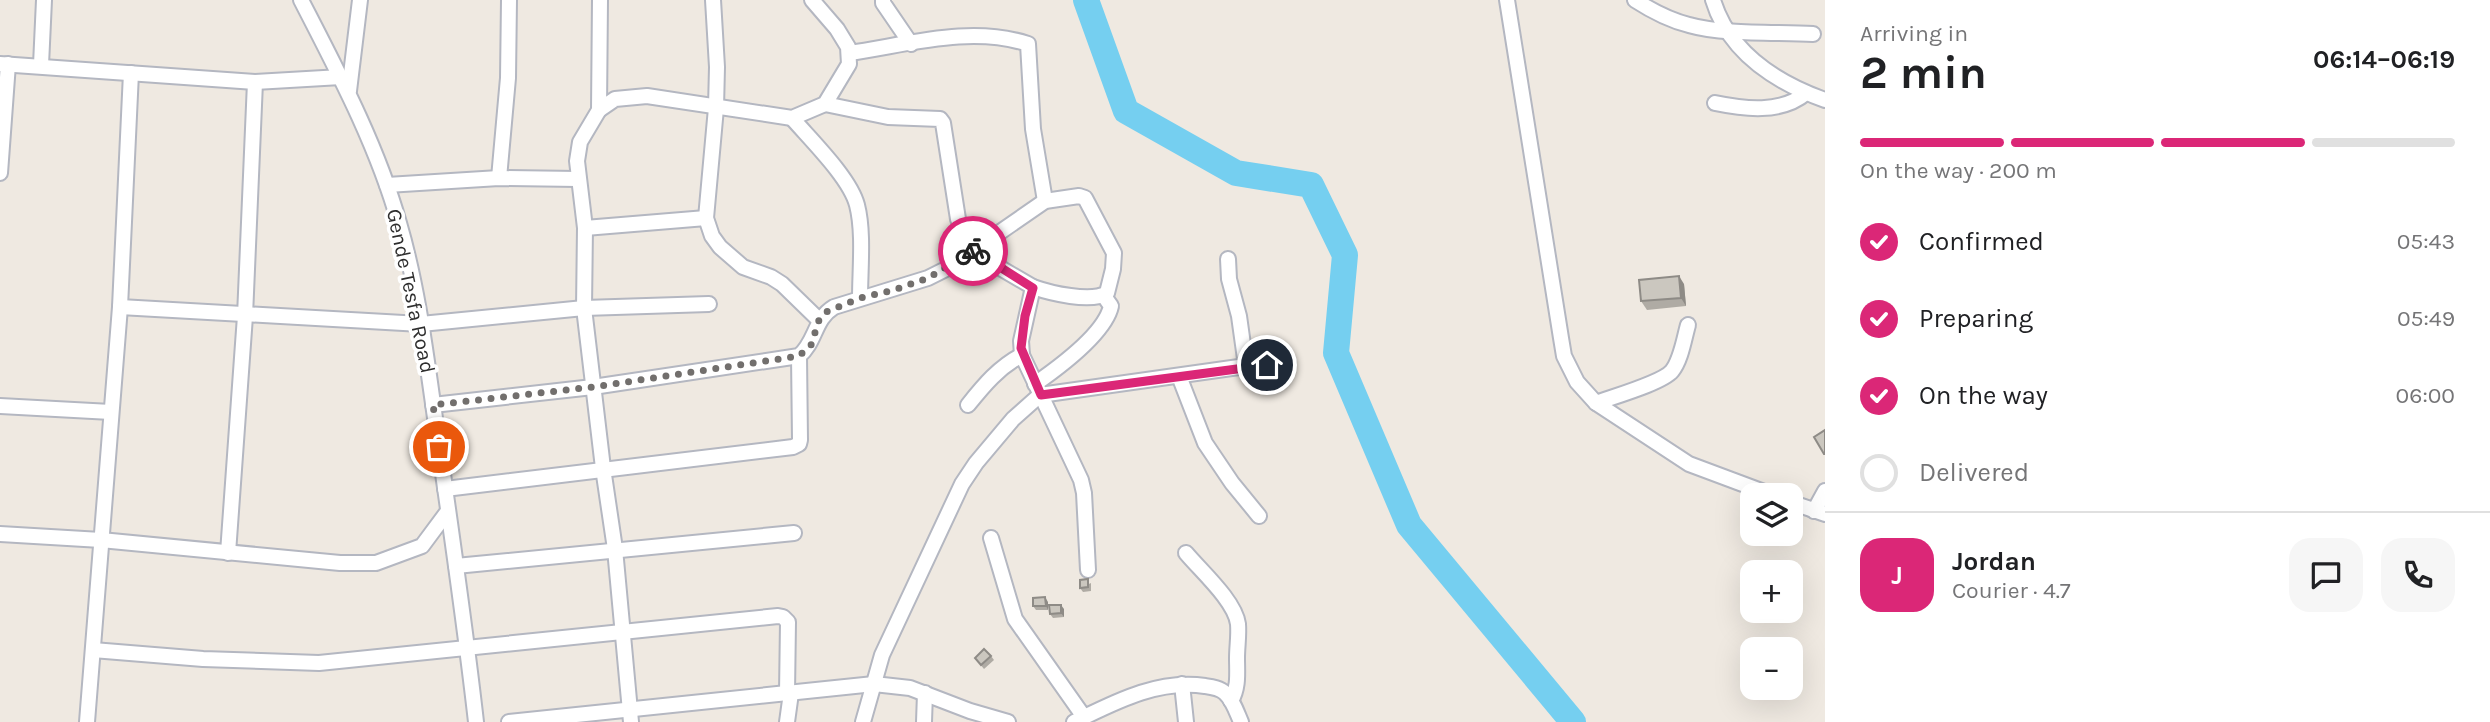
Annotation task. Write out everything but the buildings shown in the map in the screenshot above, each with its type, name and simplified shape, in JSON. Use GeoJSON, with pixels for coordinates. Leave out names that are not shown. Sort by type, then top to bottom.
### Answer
{"type":"FeatureCollection","features":[{"type":"Feature","properties":{"kind":"street"},"geometry":{"type":"LineString","coordinates":[[41,65],[44,0]]}},
{"type":"Feature","properties":{"kind":"street","name":"Gende Tesfa Road"},"geometry":{"type":"LineString","coordinates":[[301,0],[349,91],[400,225],[421,324],[468,648],[476,722]]}},
{"type":"Feature","properties":{"kind":"street"},"geometry":{"type":"LineString","coordinates":[[349,91],[360,0]]}},
{"type":"Feature","properties":{"kind":"street"},"geometry":{"type":"LineString","coordinates":[[499,178],[508,78],[509,0]]}},
{"type":"Feature","properties":{"kind":"street"},"geometry":{"type":"LineString","coordinates":[[599,110],[600,0]]}},
{"type":"Feature","properties":{"kind":"street"},"geometry":{"type":"LineString","coordinates":[[713,0],[717,67],[716,108],[706,218],[712,236],[720,247],[743,267],[771,276],[782,284],[819,320]]}},
{"type":"Feature","properties":{"kind":"street"},"geometry":{"type":"LineString","coordinates":[[812,0],[837,29],[849,53],[849,64],[825,104]]}},
{"type":"Feature","properties":{"kind":"street"},"geometry":{"type":"LineString","coordinates":[[883,0],[911,44]]}},
{"type":"Feature","properties":{"kind":"street"},"geometry":{"type":"LineString","coordinates":[[1507,0],[1564,356],[1577,382],[1596,402],[1689,464],[1740,483]]}},
{"type":"Feature","properties":{"kind":"street"},"geometry":{"type":"LineString","coordinates":[[1635,0],[1656,13],[1690,26],[1813,34]]}},
{"type":"Feature","properties":{"kind":"street"},"geometry":{"type":"LineString","coordinates":[[1713,0],[1726,30],[1764,71],[1825,100]]}},
{"type":"Feature","properties":{"kind":"street"},"geometry":{"type":"LineString","coordinates":[[849,53],[984,36],[1028,44],[1033,129],[1045,201]]}},
{"type":"Feature","properties":{"kind":"street"},"geometry":{"type":"LineString","coordinates":[[0,173],[4,64],[255,82],[341,77]]}},
{"type":"Feature","properties":{"kind":"street"},"geometry":{"type":"LineString","coordinates":[[87,722],[120,307],[131,73]]}},
{"type":"Feature","properties":{"kind":"street"},"geometry":{"type":"LineString","coordinates":[[228,553],[245,316],[255,82]]}},
{"type":"Feature","properties":{"kind":"street"},"geometry":{"type":"LineString","coordinates":[[1715,103],[1736,108],[1772,108],[1785,105],[1806,93]]}},
{"type":"Feature","properties":{"kind":"street"},"geometry":{"type":"LineString","coordinates":[[630,716],[615,549],[584,308],[585,228],[577,161],[580,142],[599,110],[615,99],[647,96],[792,118],[825,104],[888,117],[940,119],[958,219],[975,250],[1033,288],[1054,295],[1104,296]]}},
{"type":"Feature","properties":{"kind":"street"},"geometry":{"type":"LineString","coordinates":[[792,118],[838,173],[857,203],[860,298]]}},
{"type":"Feature","properties":{"kind":"street"},"geometry":{"type":"LineString","coordinates":[[387,185],[499,178],[578,179]]}},
{"type":"Feature","properties":{"kind":"street"},"geometry":{"type":"LineString","coordinates":[[433,405],[593,387],[799,356],[811,345],[819,320],[826,312],[860,298],[928,278],[975,250],[1045,201],[1079,196],[1088,202],[1114,253],[1110,281],[1104,296]]}},
{"type":"Feature","properties":{"kind":"street"},"geometry":{"type":"LineString","coordinates":[[585,228],[706,218]]}},
{"type":"Feature","properties":{"kind":"street"},"geometry":{"type":"LineString","coordinates":[[1228,259],[1229,279],[1239,316],[1246,366]]}},
{"type":"Feature","properties":{"kind":"street"},"geometry":{"type":"LineString","coordinates":[[1033,288],[1021,341],[1022,355],[1081,480],[1088,570]]}},
{"type":"Feature","properties":{"kind":"street"},"geometry":{"type":"LineString","coordinates":[[863,722],[883,655],[962,484],[1038,389],[1074,357],[1108,315],[1111,306],[1104,296]]}},
{"type":"Feature","properties":{"kind":"street"},"geometry":{"type":"LineString","coordinates":[[120,307],[421,324],[584,308],[709,304]]}},
{"type":"Feature","properties":{"kind":"street"},"geometry":{"type":"LineString","coordinates":[[1596,402],[1661,379],[1671,372],[1688,325]]}},
{"type":"Feature","properties":{"kind":"street"},"geometry":{"type":"LineString","coordinates":[[968,405],[989,379],[1010,361],[1022,355]]}},
{"type":"Feature","properties":{"kind":"street"},"geometry":{"type":"LineString","coordinates":[[445,489],[603,468],[774,450],[799,444],[799,356]]}},
{"type":"Feature","properties":{"kind":"street"},"geometry":{"type":"LineString","coordinates":[[1038,389],[1179,376],[1246,366],[1288,364]]}},
{"type":"Feature","properties":{"kind":"street"},"geometry":{"type":"LineString","coordinates":[[1179,376],[1205,443],[1259,516]]}},
{"type":"Feature","properties":{"kind":"street"},"geometry":{"type":"LineString","coordinates":[[0,406],[111,412]]}},
{"type":"Feature","properties":{"kind":"street"},"geometry":{"type":"LineString","coordinates":[[1803,506],[1820,512],[1825,491]]}},
{"type":"Feature","properties":{"kind":"street"},"geometry":{"type":"LineString","coordinates":[[0,534],[101,540],[340,563],[376,563],[422,546],[448,511]]}},
{"type":"Feature","properties":{"kind":"street"},"geometry":{"type":"LineString","coordinates":[[456,566],[794,533]]}},
{"type":"Feature","properties":{"kind":"street"},"geometry":{"type":"LineString","coordinates":[[991,538],[1015,619],[1079,720],[1128,697],[1182,684],[1216,688],[1226,694],[1241,722]]}},
{"type":"Feature","properties":{"kind":"street"},"geometry":{"type":"LineString","coordinates":[[1186,553],[1227,601],[1238,624],[1236,692],[1231,701]]}},
{"type":"Feature","properties":{"kind":"street"},"geometry":{"type":"LineString","coordinates":[[93,650],[203,659],[319,663],[783,617],[788,622],[787,722]]}},
{"type":"Feature","properties":{"kind":"street"},"geometry":{"type":"LineString","coordinates":[[509,722],[630,716],[789,693],[874,684],[902,686],[925,693],[970,717],[1008,722]]}},
{"type":"Feature","properties":{"kind":"street"},"geometry":{"type":"LineString","coordinates":[[1182,684],[1186,722]]}},
{"type":"Feature","properties":{"kind":"street"},"geometry":{"type":"LineString","coordinates":[[923,722],[925,693]]}},
{"type":"Feature","properties":{"kind":"waterway"},"geometry":{"type":"LineString","coordinates":[[1086,0],[1126,111],[1236,173],[1311,185],[1345,255],[1336,353],[1409,525],[1573,722]]}},
{"type":"Feature","properties":{"kind":"way so far"},"geometry":{"type":"LineString","coordinates":[[439,447],[433,405],[593,387],[799,356],[811,345],[819,320],[834,307],[928,278],[973,251]]}},
{"type":"Feature","properties":{"kind":"route"},"geometry":{"type":"LineString","coordinates":[[973,251],[980,246],[1003,269],[1033,288],[1025,316],[1021,348],[1041,395],[1267,365]]}}]}
